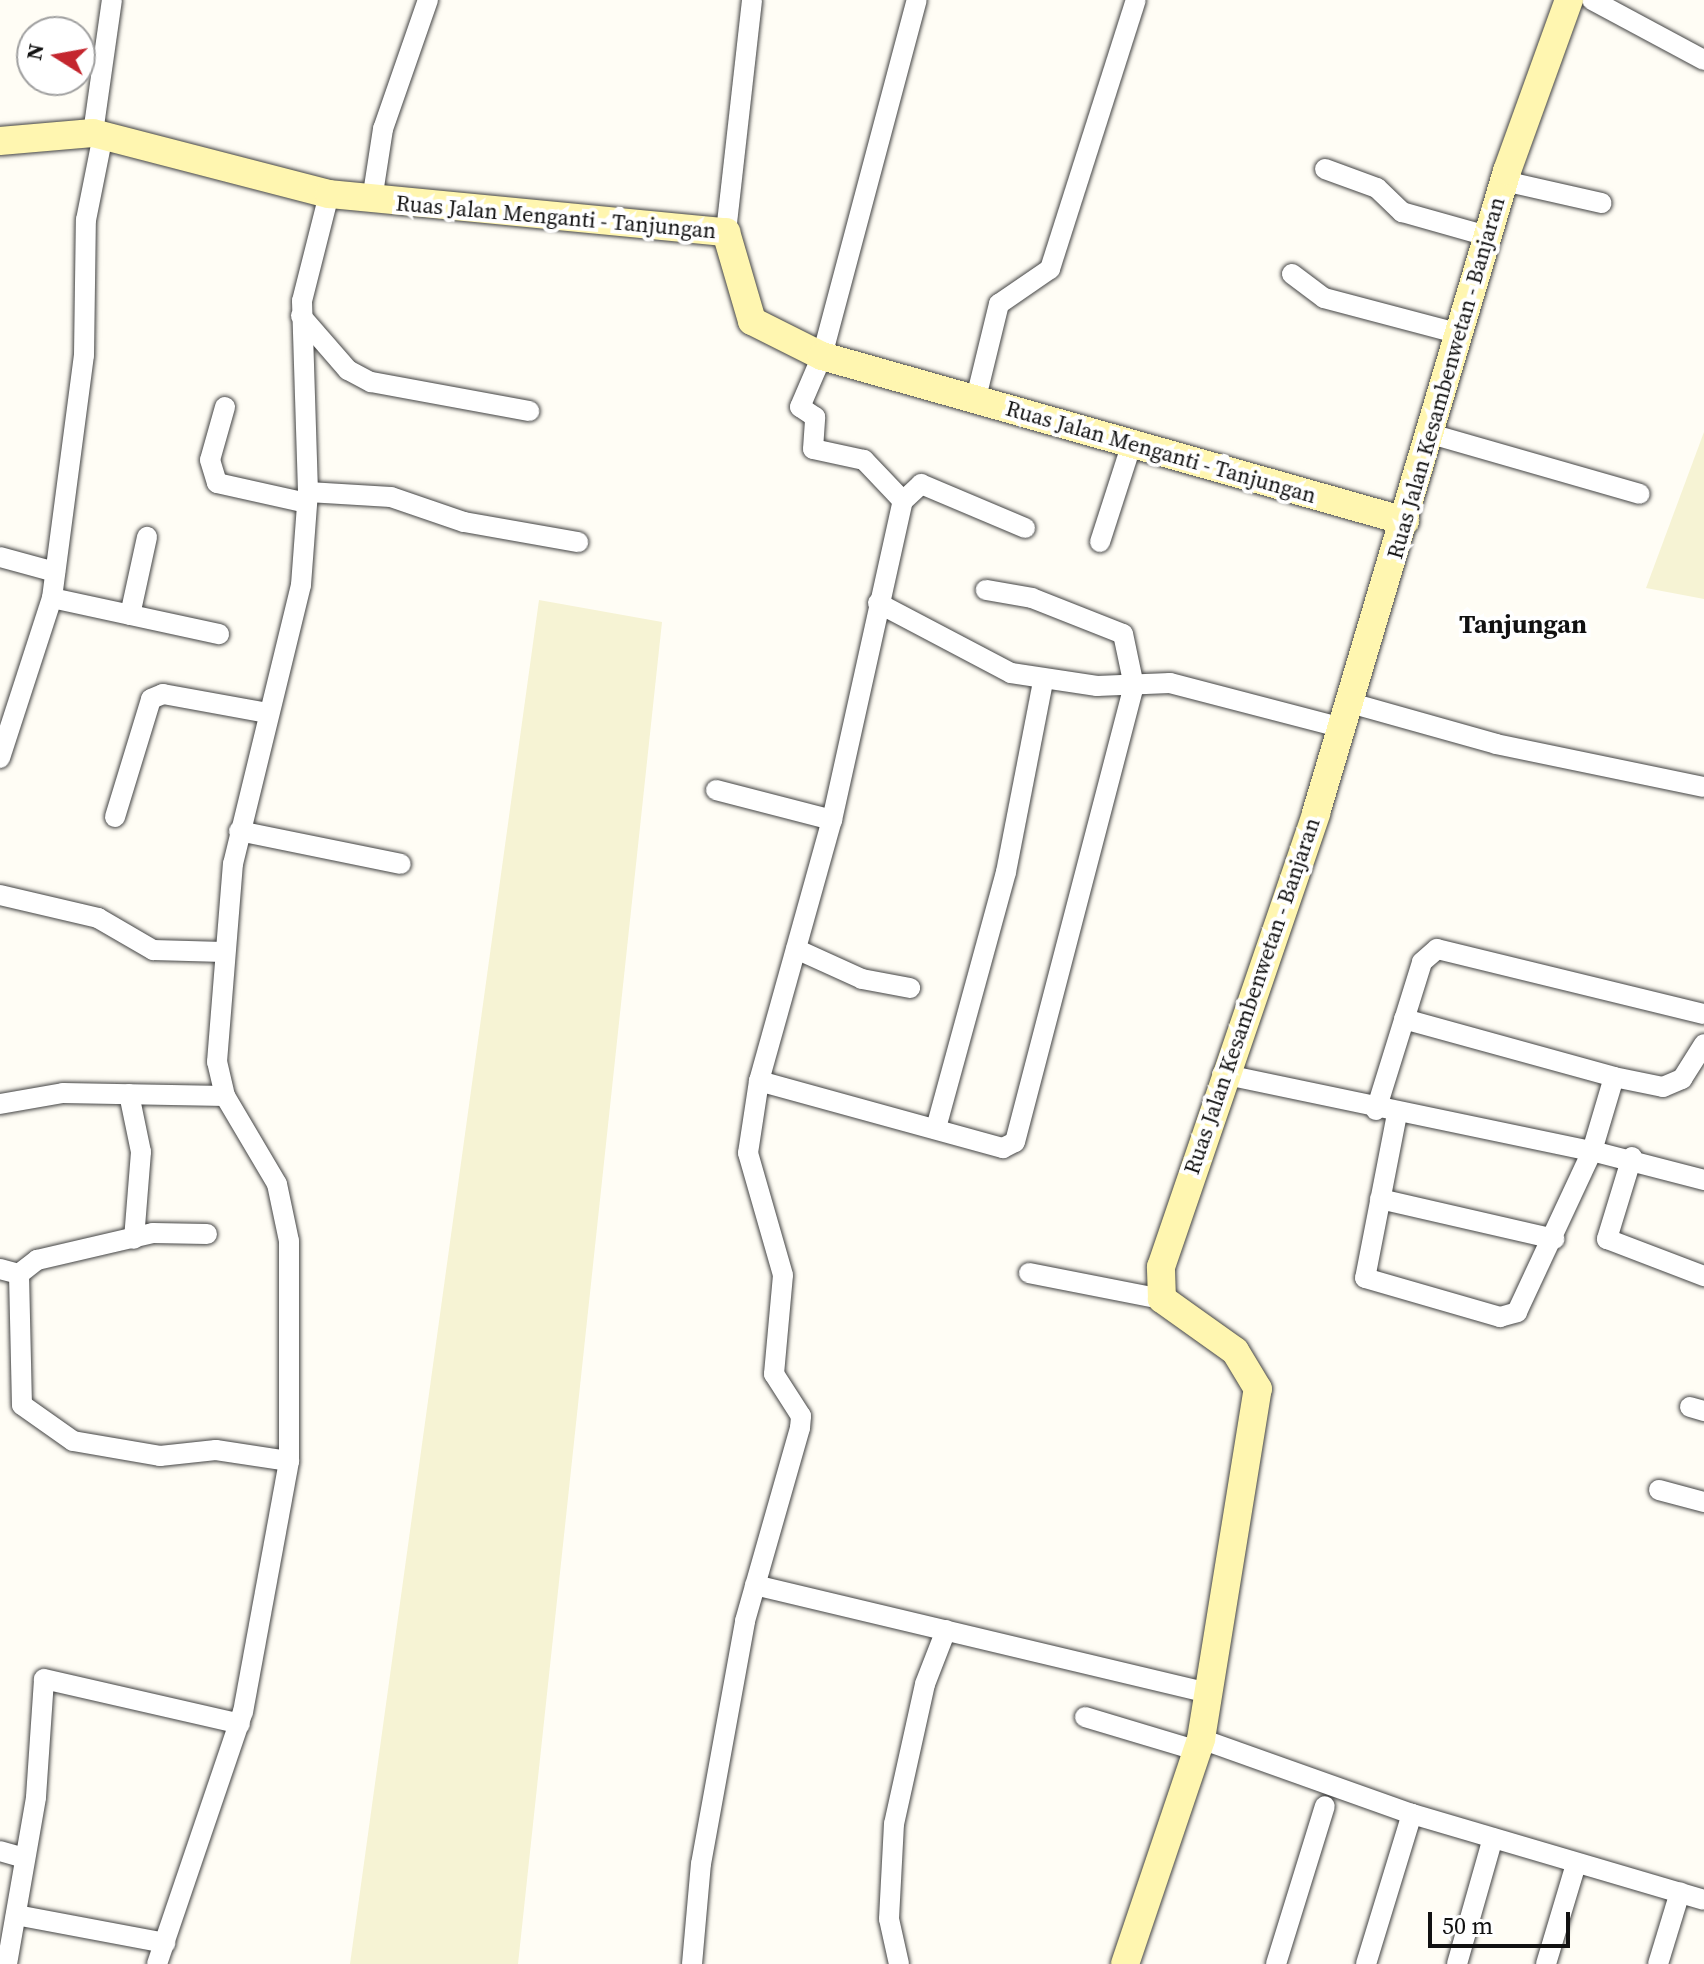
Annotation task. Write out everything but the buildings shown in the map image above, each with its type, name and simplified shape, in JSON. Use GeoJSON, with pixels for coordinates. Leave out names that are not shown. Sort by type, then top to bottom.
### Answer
{"type":"FeatureCollection","features":[{"type":"Feature","properties":{"kind":"main road","name":"Ruas Jalan Kesambenwetan - Banjaran"},"geometry":{"type":"LineString","coordinates":[[1162,1299],[1161,1267],[1222,1074],[1316,813],[1504,181],[1569,0]]}},
{"type":"Feature","properties":{"kind":"main road","name":"Ruas Jalan Menganti - Tanjungan"},"geometry":{"type":"LineString","coordinates":[[0,141],[98,134],[329,194],[726,232],[752,321],[822,356],[1405,521]]}},
{"type":"Feature","properties":{"kind":"main road"},"geometry":{"type":"LineString","coordinates":[[1125,1964],[1199,1745],[1258,1389],[1235,1351],[1162,1299]]}},
{"type":"Feature","properties":{"kind":"street"},"geometry":{"type":"LineString","coordinates":[[2,746],[52,598],[84,355],[86,220],[112,0]]}},
{"type":"Feature","properties":{"kind":"street"},"geometry":{"type":"LineString","coordinates":[[372,200],[383,129],[428,0]]}},
{"type":"Feature","properties":{"kind":"street"},"geometry":{"type":"LineString","coordinates":[[726,232],[752,0]]}},
{"type":"Feature","properties":{"kind":"street"},"geometry":{"type":"LineString","coordinates":[[903,501],[864,460],[813,449],[815,417],[800,407],[822,356],[917,0]]}},
{"type":"Feature","properties":{"kind":"street"},"geometry":{"type":"LineString","coordinates":[[976,398],[999,304],[1050,269],[1136,0]]}},
{"type":"Feature","properties":{"kind":"street"},"geometry":{"type":"LineString","coordinates":[[1592,0],[1704,60]]}},
{"type":"Feature","properties":{"kind":"street"},"geometry":{"type":"LineString","coordinates":[[1325,169],[1377,188],[1402,212],[1487,236]]}},
{"type":"Feature","properties":{"kind":"street"},"geometry":{"type":"LineString","coordinates":[[1504,181],[1602,203]]}},
{"type":"Feature","properties":{"kind":"street"},"geometry":{"type":"LineString","coordinates":[[157,1964],[240,1724],[289,1461],[289,1241],[277,1184],[225,1096],[217,1062],[224,952],[239,831],[301,585],[307,498],[301,316],[329,194]]}},
{"type":"Feature","properties":{"kind":"street"},"geometry":{"type":"LineString","coordinates":[[1292,274],[1324,298],[1460,334]]}},
{"type":"Feature","properties":{"kind":"street"},"geometry":{"type":"LineString","coordinates":[[301,316],[348,370],[371,382],[529,411]]}},
{"type":"Feature","properties":{"kind":"street"},"geometry":{"type":"LineString","coordinates":[[225,407],[210,460],[217,483],[307,498],[391,497],[464,522],[578,542]]}},
{"type":"Feature","properties":{"kind":"street"},"geometry":{"type":"LineString","coordinates":[[1431,434],[1640,494]]}},
{"type":"Feature","properties":{"kind":"street"},"geometry":{"type":"LineString","coordinates":[[1100,542],[1132,443]]}},
{"type":"Feature","properties":{"kind":"street"},"geometry":{"type":"LineString","coordinates":[[692,1964],[701,1864],[755,1585],[801,1416],[774,1374],[783,1275],[748,1153],[759,1081],[832,820],[903,501],[921,484],[1025,528]]}},
{"type":"Feature","properties":{"kind":"street"},"geometry":{"type":"LineString","coordinates":[[130,615],[147,537]]}},
{"type":"Feature","properties":{"kind":"street"},"geometry":{"type":"LineString","coordinates":[[0,557],[55,572]]}},
{"type":"Feature","properties":{"kind":"street"},"geometry":{"type":"LineString","coordinates":[[759,1081],[1003,1148],[1015,1142],[1134,686],[1123,634],[1032,598],[986,590]]}},
{"type":"Feature","properties":{"kind":"street"},"geometry":{"type":"LineString","coordinates":[[52,598],[219,634]]}},
{"type":"Feature","properties":{"kind":"street"},"geometry":{"type":"LineString","coordinates":[[878,603],[1011,673],[1043,681],[1187,686],[1704,787]]}},
{"type":"Feature","properties":{"kind":"street"},"geometry":{"type":"LineString","coordinates":[[936,1128],[1006,872],[1043,681]]}},
{"type":"Feature","properties":{"kind":"street"},"geometry":{"type":"LineString","coordinates":[[115,817],[151,699],[163,694],[268,713]]}},
{"type":"Feature","properties":{"kind":"street"},"geometry":{"type":"LineString","coordinates":[[716,790],[832,820]]}},
{"type":"Feature","properties":{"kind":"street"},"geometry":{"type":"LineString","coordinates":[[239,831],[401,864]]}},
{"type":"Feature","properties":{"kind":"street"},"geometry":{"type":"LineString","coordinates":[[0,895],[98,918],[153,950],[224,952]]}},
{"type":"Feature","properties":{"kind":"street"},"geometry":{"type":"LineString","coordinates":[[796,949],[862,979],[910,988]]}},
{"type":"Feature","properties":{"kind":"street"},"geometry":{"type":"LineString","coordinates":[[1376,1110],[1422,962],[1437,949],[1704,1014]]}},
{"type":"Feature","properties":{"kind":"street"},"geometry":{"type":"LineString","coordinates":[[1404,1019],[1614,1077],[1663,1087],[1682,1079],[1704,1044]]}},
{"type":"Feature","properties":{"kind":"street"},"geometry":{"type":"LineString","coordinates":[[1222,1074],[1376,1110],[1632,1157],[1704,1180]]}},
{"type":"Feature","properties":{"kind":"street"},"geometry":{"type":"LineString","coordinates":[[1397,1114],[1365,1278],[1500,1317],[1517,1312],[1554,1239],[1592,1151],[1614,1077]]}},
{"type":"Feature","properties":{"kind":"street"},"geometry":{"type":"LineString","coordinates":[[0,1104],[63,1093],[225,1096]]}},
{"type":"Feature","properties":{"kind":"street"},"geometry":{"type":"LineString","coordinates":[[129,1094],[141,1152],[134,1239]]}},
{"type":"Feature","properties":{"kind":"street"},"geometry":{"type":"LineString","coordinates":[[1632,1157],[1607,1239],[1704,1276]]}},
{"type":"Feature","properties":{"kind":"street"},"geometry":{"type":"LineString","coordinates":[[1380,1199],[1554,1239]]}},
{"type":"Feature","properties":{"kind":"street"},"geometry":{"type":"LineString","coordinates":[[207,1234],[134,1239],[37,1260],[10,1272],[22,1405],[83,1444],[289,1461]]}},
{"type":"Feature","properties":{"kind":"street"},"geometry":{"type":"LineString","coordinates":[[1029,1273],[1162,1299]]}},
{"type":"Feature","properties":{"kind":"street"},"geometry":{"type":"LineString","coordinates":[[1659,1490],[1704,1502]]}},
{"type":"Feature","properties":{"kind":"street"},"geometry":{"type":"LineString","coordinates":[[755,1585],[1209,1693]]}},
{"type":"Feature","properties":{"kind":"street"},"geometry":{"type":"LineString","coordinates":[[899,1964],[889,1919],[894,1824],[921,1698],[946,1630]]}},
{"type":"Feature","properties":{"kind":"street"},"geometry":{"type":"LineString","coordinates":[[7,1964],[24,1858],[44,1679],[240,1724]]}},
{"type":"Feature","properties":{"kind":"street"},"geometry":{"type":"LineString","coordinates":[[1085,1717],[1199,1745],[1412,1814],[1704,1900]]}},
{"type":"Feature","properties":{"kind":"street"},"geometry":{"type":"LineString","coordinates":[[1276,1964],[1325,1806]]}},
{"type":"Feature","properties":{"kind":"street"},"geometry":{"type":"LineString","coordinates":[[1366,1964],[1412,1814]]}},
{"type":"Feature","properties":{"kind":"street"},"geometry":{"type":"LineString","coordinates":[[1457,1964],[1493,1838]]}},
{"type":"Feature","properties":{"kind":"street"},"geometry":{"type":"LineString","coordinates":[[0,1851],[24,1858]]}},
{"type":"Feature","properties":{"kind":"street"},"geometry":{"type":"LineString","coordinates":[[1546,1964],[1576,1864]]}},
{"type":"Feature","properties":{"kind":"street"},"geometry":{"type":"LineString","coordinates":[[1658,1964],[1680,1892]]}},
{"type":"Feature","properties":{"kind":"street"},"geometry":{"type":"LineString","coordinates":[[16,1915],[165,1943]]}},
{"type":"Feature","properties":{"kind":"shaded area"},"geometry":{"type":"Polygon","coordinates":[[[1704,432],[1704,599],[1646,588],[1704,432]]]}},
{"type":"Feature","properties":{"kind":"shaded area"},"geometry":{"type":"Polygon","coordinates":[[[539,600],[662,622],[518,1964],[350,1964],[539,600]]]}},
{"type":"Feature","properties":{"kind":"district","name":"Tanjungan"},"geometry":{"type":"Point","coordinates":[1523,625]}}]}
